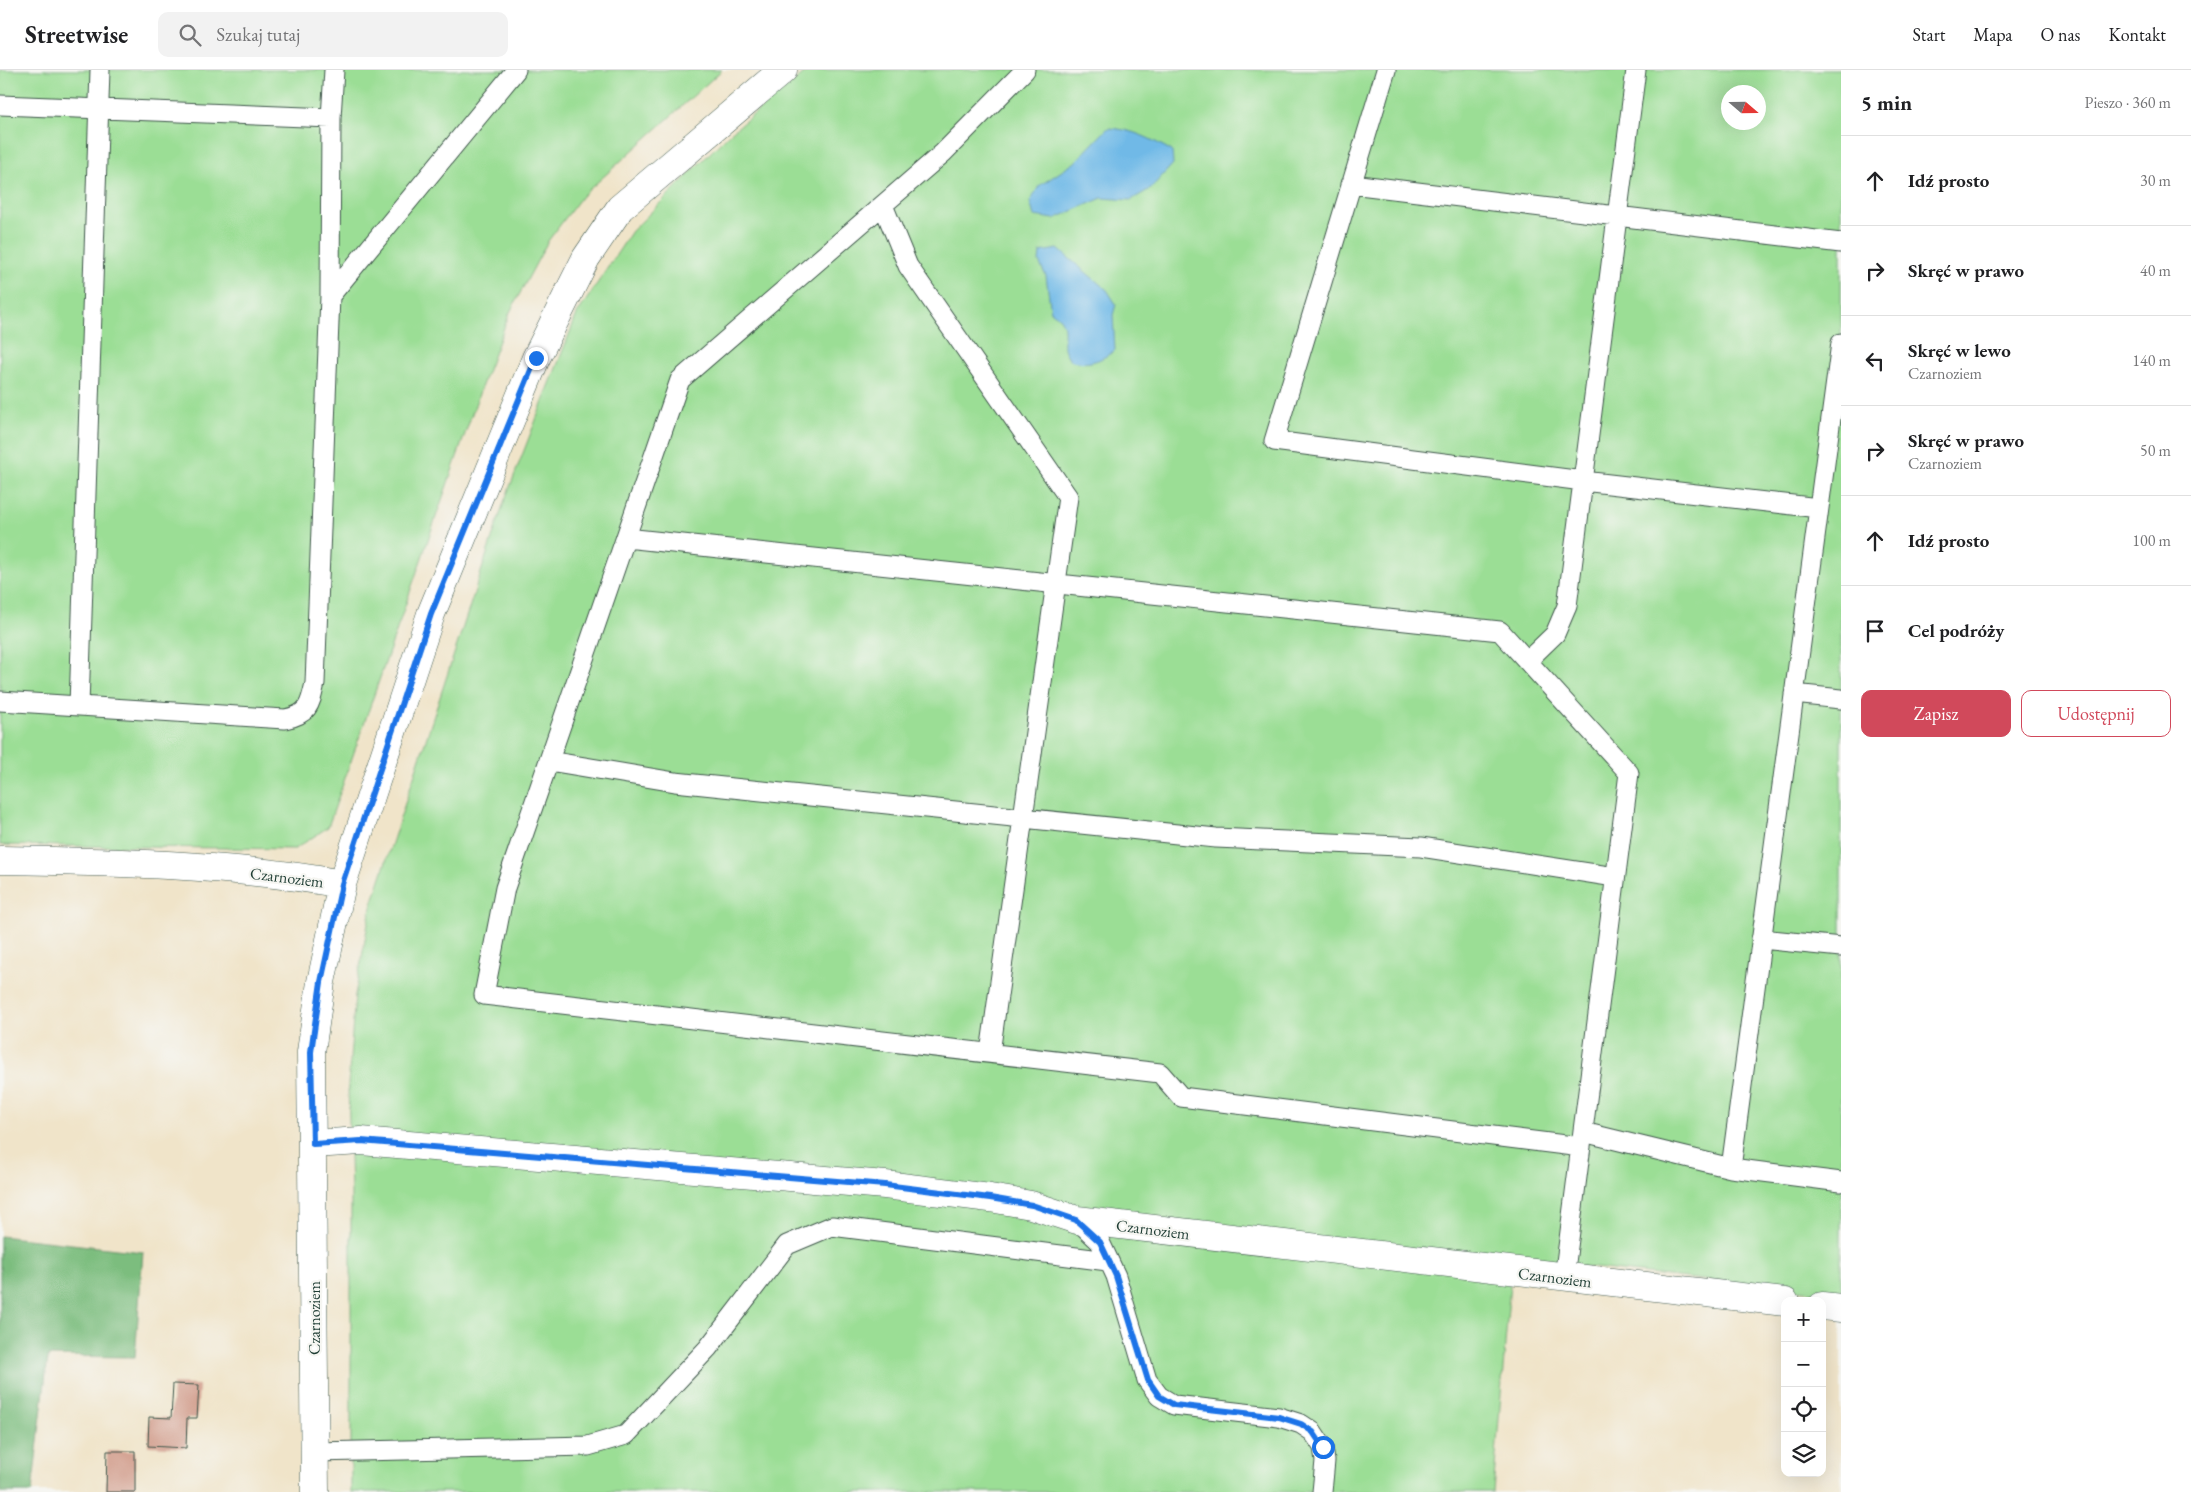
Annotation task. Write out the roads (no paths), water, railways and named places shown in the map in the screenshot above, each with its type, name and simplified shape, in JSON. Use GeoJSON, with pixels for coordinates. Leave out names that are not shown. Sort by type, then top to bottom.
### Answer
{"type":"FeatureCollection","features":[{"type":"Feature","properties":{"kind":"street"},"geometry":{"type":"LineString","coordinates":[[342,884],[431,614],[536,358],[586,258],[620,208],[783,70]]}},
{"type":"Feature","properties":{"kind":"street","name":"Czarnoziem"},"geometry":{"type":"LineString","coordinates":[[0,860],[71,861],[280,873],[342,884],[321,982],[311,1052],[316,1492]]}},
{"type":"Feature","properties":{"kind":"street","name":"Czarnoziem"},"geometry":{"type":"LineString","coordinates":[[313,1144],[361,1141],[885,1185],[1032,1205],[1076,1220],[1564,1278],[1781,1302]]}},
{"type":"Feature","properties":{"kind":"street"},"geometry":{"type":"LineString","coordinates":[[1826,1306],[1841,1308]]}},
{"type":"Feature","properties":{"kind":"lane"},"geometry":{"type":"LineString","coordinates":[[79,706],[100,70]]}},
{"type":"Feature","properties":{"kind":"lane"},"geometry":{"type":"LineString","coordinates":[[0,702],[284,719],[298,716],[310,705],[315,683],[330,296],[331,118],[334,70]]}},
{"type":"Feature","properties":{"kind":"lane"},"geometry":{"type":"LineString","coordinates":[[330,296],[516,70]]}},
{"type":"Feature","properties":{"kind":"lane"},"geometry":{"type":"LineString","coordinates":[[1025,70],[943,153],[680,380],[505,888],[484,995],[1160,1073],[1181,1097],[1582,1139],[1731,1168],[1841,1182]]}},
{"type":"Feature","properties":{"kind":"lane"},"geometry":{"type":"LineString","coordinates":[[1386,70],[1274,441],[1583,481],[1819,508]]}},
{"type":"Feature","properties":{"kind":"lane"},"geometry":{"type":"LineString","coordinates":[[1527,661],[1555,634],[1567,606],[1636,70]]}},
{"type":"Feature","properties":{"kind":"lane"},"geometry":{"type":"LineString","coordinates":[[0,105],[331,118]]}},
{"type":"Feature","properties":{"kind":"lane"},"geometry":{"type":"LineString","coordinates":[[1351,184],[1841,243]]}},
{"type":"Feature","properties":{"kind":"lane"},"geometry":{"type":"LineString","coordinates":[[883,205],[908,266],[1068,497],[990,1053]]}},
{"type":"Feature","properties":{"kind":"lane"},"geometry":{"type":"LineString","coordinates":[[1731,1168],[1819,508],[1833,457],[1841,343]]}},
{"type":"Feature","properties":{"kind":"lane"},"geometry":{"type":"LineString","coordinates":[[626,538],[1500,632],[1629,773],[1564,1278]]}},
{"type":"Feature","properties":{"kind":"lane"},"geometry":{"type":"LineString","coordinates":[[1794,694],[1841,699]]}},
{"type":"Feature","properties":{"kind":"lane"},"geometry":{"type":"LineString","coordinates":[[549,761],[675,782],[1216,838],[1421,847],[1616,877]]}},
{"type":"Feature","properties":{"kind":"lane"},"geometry":{"type":"LineString","coordinates":[[1761,939],[1841,947]]}},
{"type":"Feature","properties":{"kind":"lane"},"geometry":{"type":"LineString","coordinates":[[1076,1220],[1100,1242],[1116,1276],[1148,1380],[1159,1396],[1174,1405],[1279,1417],[1301,1424],[1313,1432],[1323,1447],[1325,1461],[1322,1492]]}},
{"type":"Feature","properties":{"kind":"lane"},"geometry":{"type":"LineString","coordinates":[[315,1452],[588,1446],[626,1435],[708,1348],[787,1245],[832,1226],[1108,1260]]}},
{"type":"Feature","properties":{"kind":"water"},"geometry":{"type":"Polygon","coordinates":[[[1108,128],[1126,130],[1172,151],[1173,164],[1150,189],[1131,200],[1102,198],[1054,219],[1034,216],[1030,202],[1039,186],[1074,163],[1108,128]]]}},
{"type":"Feature","properties":{"kind":"water"},"geometry":{"type":"Polygon","coordinates":[[[1058,249],[1107,290],[1116,304],[1113,315],[1115,350],[1099,360],[1082,363],[1076,362],[1070,360],[1064,350],[1063,323],[1057,315],[1051,312],[1046,276],[1039,262],[1040,252],[1058,249]]]}}]}
